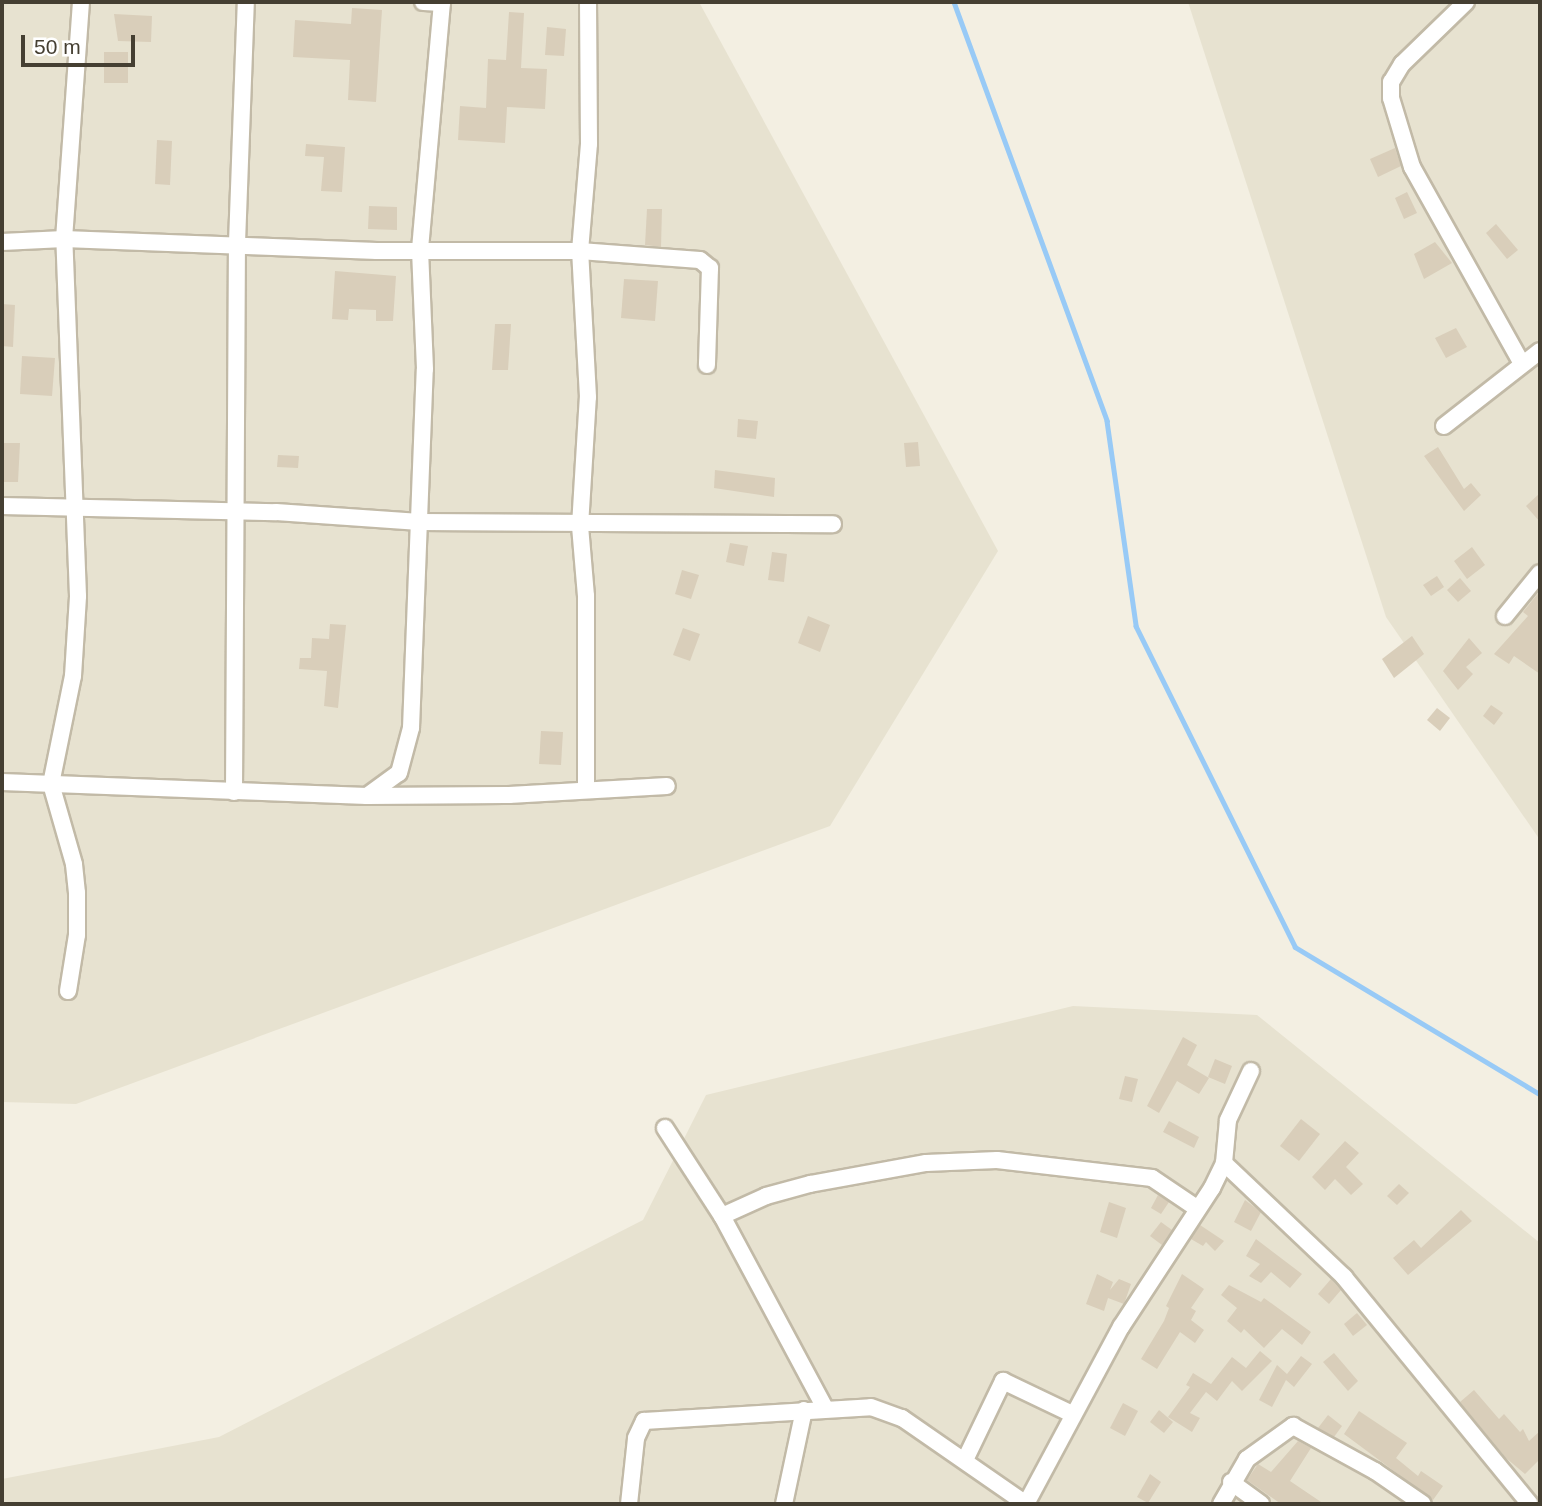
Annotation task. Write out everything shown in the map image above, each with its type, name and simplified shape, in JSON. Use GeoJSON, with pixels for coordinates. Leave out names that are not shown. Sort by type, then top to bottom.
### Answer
{"type":"FeatureCollection","features":[{"type":"Feature","properties":{"kind":"street"},"geometry":{"type":"LineString","coordinates":[[68,991],[77,893],[74,864],[51,784],[73,676],[78,596],[64,239],[81,2]]}},
{"type":"Feature","properties":{"kind":"street"},"geometry":{"type":"LineString","coordinates":[[234,792],[238,511],[237,243],[246,2]]}},
{"type":"Feature","properties":{"kind":"street"},"geometry":{"type":"LineString","coordinates":[[367,796],[398,773],[409,749],[420,522],[425,298],[420,249],[442,2],[423,2]]}},
{"type":"Feature","properties":{"kind":"street"},"geometry":{"type":"LineString","coordinates":[[586,788],[586,596],[580,526],[588,397],[580,251],[589,144],[588,2]]}},
{"type":"Feature","properties":{"kind":"street"},"geometry":{"type":"LineString","coordinates":[[1466,2],[1402,64],[1391,82],[1391,98],[1412,167],[1521,362]]}},
{"type":"Feature","properties":{"kind":"street"},"geometry":{"type":"LineString","coordinates":[[2,242],[64,239],[237,243],[377,251],[580,251],[700,260],[710,268],[707,365]]}},
{"type":"Feature","properties":{"kind":"street"},"geometry":{"type":"LineString","coordinates":[[1444,426],[1521,362],[1540,351]]}},
{"type":"Feature","properties":{"kind":"street"},"geometry":{"type":"LineString","coordinates":[[2,506],[76,505],[420,522],[580,526],[833,524]]}},
{"type":"Feature","properties":{"kind":"street"},"geometry":{"type":"LineString","coordinates":[[1505,616],[1540,573]]}},
{"type":"Feature","properties":{"kind":"street"},"geometry":{"type":"LineString","coordinates":[[2,782],[367,796],[509,795],[586,788],[667,786]]}},
{"type":"Feature","properties":{"kind":"street"},"geometry":{"type":"LineString","coordinates":[[629,1504],[636,1438],[644,1421],[825,1408],[885,1409],[965,1460],[1017,1502],[1121,1326],[1198,1209],[1224,1163],[1228,1120],[1251,1071]]}},
{"type":"Feature","properties":{"kind":"street"},"geometry":{"type":"LineString","coordinates":[[665,1128],[722,1216],[825,1408]]}},
{"type":"Feature","properties":{"kind":"street"},"geometry":{"type":"LineString","coordinates":[[722,1216],[766,1196],[810,1184],[926,1163],[997,1160],[1152,1178],[1198,1209]]}},
{"type":"Feature","properties":{"kind":"street"},"geometry":{"type":"LineString","coordinates":[[1224,1163],[1344,1277],[1530,1504]]}},
{"type":"Feature","properties":{"kind":"street"},"geometry":{"type":"LineString","coordinates":[[965,1460],[1003,1381],[1072,1413]]}},
{"type":"Feature","properties":{"kind":"street"},"geometry":{"type":"LineString","coordinates":[[784,1504],[804,1410]]}},
{"type":"Feature","properties":{"kind":"street"},"geometry":{"type":"LineString","coordinates":[[1221,1504],[1231,1482],[1261,1446],[1293,1426],[1376,1471],[1423,1504]]}},
{"type":"Feature","properties":{"kind":"street"},"geometry":{"type":"LineString","coordinates":[[1231,1482],[1261,1504]]}},
{"type":"Feature","properties":{"kind":"shaded area"},"geometry":{"type":"Polygon","coordinates":[[[2,2],[699,2],[998,551],[830,826],[76,1104],[2,1102],[2,2]]]}},
{"type":"Feature","properties":{"kind":"shaded area"},"geometry":{"type":"Polygon","coordinates":[[[1188,2],[1540,2],[1540,840],[1386,617],[1188,2]]]}},
{"type":"Feature","properties":{"kind":"shaded area"},"geometry":{"type":"Polygon","coordinates":[[[1073,1006],[1257,1015],[1540,1243],[1540,1504],[2,1504],[2,1479],[219,1437],[643,1220],[706,1095],[1073,1006]]]}},
{"type":"Feature","properties":{"kind":"building"},"geometry":{"type":"Polygon","coordinates":[[[352,8],[382,10],[376,102],[348,100],[350,60],[293,57],[295,20],[351,24],[352,8]]]}},
{"type":"Feature","properties":{"kind":"building"},"geometry":{"type":"Polygon","coordinates":[[[509,12],[524,13],[521,68],[547,69],[545,109],[507,107],[505,143],[458,140],[460,106],[486,108],[488,59],[506,60],[509,12]]]}},
{"type":"Feature","properties":{"kind":"building"},"geometry":{"type":"Polygon","coordinates":[[[114,14],[152,16],[151,42],[118,41],[114,14]]]}},
{"type":"Feature","properties":{"kind":"building"},"geometry":{"type":"Polygon","coordinates":[[[547,27],[566,29],[564,56],[545,55],[547,27]]]}},
{"type":"Feature","properties":{"kind":"building"},"geometry":{"type":"Polygon","coordinates":[[[104,52],[128,52],[128,83],[104,83],[104,52]]]}},
{"type":"Feature","properties":{"kind":"building"},"geometry":{"type":"Polygon","coordinates":[[[157,140],[172,141],[170,185],[155,184],[157,140]]]}},
{"type":"Feature","properties":{"kind":"building"},"geometry":{"type":"Polygon","coordinates":[[[306,144],[345,147],[342,192],[321,191],[324,157],[305,156],[306,144]]]}},
{"type":"Feature","properties":{"kind":"building"},"geometry":{"type":"Polygon","coordinates":[[[1395,148],[1401,166],[1378,177],[1370,159],[1395,148]]]}},
{"type":"Feature","properties":{"kind":"building"},"geometry":{"type":"Polygon","coordinates":[[[1407,192],[1417,213],[1404,219],[1395,198],[1407,192]]]}},
{"type":"Feature","properties":{"kind":"building"},"geometry":{"type":"Polygon","coordinates":[[[369,206],[397,207],[397,230],[368,229],[369,206]]]}},
{"type":"Feature","properties":{"kind":"building"},"geometry":{"type":"Polygon","coordinates":[[[647,209],[662,209],[661,247],[645,245],[647,209]]]}},
{"type":"Feature","properties":{"kind":"building"},"geometry":{"type":"Polygon","coordinates":[[[1496,224],[1518,250],[1507,259],[1486,233],[1496,224]]]}},
{"type":"Feature","properties":{"kind":"building"},"geometry":{"type":"Polygon","coordinates":[[[1435,242],[1452,263],[1424,279],[1414,254],[1435,242]]]}},
{"type":"Feature","properties":{"kind":"building"},"geometry":{"type":"Polygon","coordinates":[[[335,271],[396,276],[393,321],[376,321],[376,310],[349,309],[348,320],[332,319],[335,271]]]}},
{"type":"Feature","properties":{"kind":"building"},"geometry":{"type":"Polygon","coordinates":[[[624,279],[658,281],[655,321],[621,318],[624,279]]]}},
{"type":"Feature","properties":{"kind":"building"},"geometry":{"type":"Polygon","coordinates":[[[2,304],[15,305],[13,347],[2,346],[2,304]]]}},
{"type":"Feature","properties":{"kind":"building"},"geometry":{"type":"Polygon","coordinates":[[[495,324],[511,324],[508,370],[492,370],[495,324]]]}},
{"type":"Feature","properties":{"kind":"building"},"geometry":{"type":"Polygon","coordinates":[[[1456,328],[1467,347],[1446,358],[1435,338],[1456,328]]]}},
{"type":"Feature","properties":{"kind":"building"},"geometry":{"type":"Polygon","coordinates":[[[22,356],[55,358],[52,396],[20,394],[22,356]]]}},
{"type":"Feature","properties":{"kind":"building"},"geometry":{"type":"Polygon","coordinates":[[[738,419],[758,421],[756,439],[737,437],[738,419]]]}},
{"type":"Feature","properties":{"kind":"building"},"geometry":{"type":"Polygon","coordinates":[[[918,442],[920,466],[906,467],[904,443],[918,442]]]}},
{"type":"Feature","properties":{"kind":"building"},"geometry":{"type":"Polygon","coordinates":[[[2,443],[20,443],[18,482],[2,482],[2,443]]]}},
{"type":"Feature","properties":{"kind":"building"},"geometry":{"type":"Polygon","coordinates":[[[1438,447],[1464,489],[1471,483],[1481,495],[1464,511],[1424,456],[1438,447]]]}},
{"type":"Feature","properties":{"kind":"building"},"geometry":{"type":"Polygon","coordinates":[[[278,455],[299,456],[298,468],[277,467],[278,455]]]}},
{"type":"Feature","properties":{"kind":"building"},"geometry":{"type":"Polygon","coordinates":[[[715,470],[775,478],[774,497],[714,488],[715,470]]]}},
{"type":"Feature","properties":{"kind":"building"},"geometry":{"type":"Polygon","coordinates":[[[1540,493],[1540,522],[1526,506],[1540,493]]]}},
{"type":"Feature","properties":{"kind":"building"},"geometry":{"type":"Polygon","coordinates":[[[730,543],[748,546],[744,566],[726,562],[730,543]]]}},
{"type":"Feature","properties":{"kind":"building"},"geometry":{"type":"Polygon","coordinates":[[[1472,547],[1485,565],[1467,579],[1454,561],[1472,547]]]}},
{"type":"Feature","properties":{"kind":"building"},"geometry":{"type":"Polygon","coordinates":[[[772,552],[787,554],[784,582],[768,580],[772,552]]]}},
{"type":"Feature","properties":{"kind":"building"},"geometry":{"type":"Polygon","coordinates":[[[682,570],[699,575],[691,599],[675,594],[682,570]]]}},
{"type":"Feature","properties":{"kind":"building"},"geometry":{"type":"Polygon","coordinates":[[[1437,576],[1444,587],[1431,596],[1423,585],[1437,576]]]}},
{"type":"Feature","properties":{"kind":"building"},"geometry":{"type":"Polygon","coordinates":[[[1460,578],[1471,591],[1458,602],[1447,590],[1460,578]]]}},
{"type":"Feature","properties":{"kind":"building"},"geometry":{"type":"Polygon","coordinates":[[[1540,591],[1540,674],[1514,656],[1509,664],[1494,654],[1528,616],[1523,612],[1540,591]]]}},
{"type":"Feature","properties":{"kind":"building"},"geometry":{"type":"Polygon","coordinates":[[[808,616],[830,625],[820,652],[798,643],[808,616]]]}},
{"type":"Feature","properties":{"kind":"building"},"geometry":{"type":"Polygon","coordinates":[[[330,624],[346,625],[338,708],[324,706],[327,671],[299,669],[300,658],[311,658],[312,638],[329,639],[330,624]]]}},
{"type":"Feature","properties":{"kind":"building"},"geometry":{"type":"Polygon","coordinates":[[[683,628],[700,634],[690,661],[673,655],[683,628]]]}},
{"type":"Feature","properties":{"kind":"building"},"geometry":{"type":"Polygon","coordinates":[[[1412,636],[1424,654],[1394,678],[1382,659],[1412,636]]]}},
{"type":"Feature","properties":{"kind":"building"},"geometry":{"type":"Polygon","coordinates":[[[1469,638],[1482,653],[1466,667],[1473,674],[1458,690],[1443,671],[1469,638]]]}},
{"type":"Feature","properties":{"kind":"building"},"geometry":{"type":"Polygon","coordinates":[[[1491,705],[1503,713],[1494,725],[1483,716],[1491,705]]]}},
{"type":"Feature","properties":{"kind":"building"},"geometry":{"type":"Polygon","coordinates":[[[1437,708],[1450,718],[1440,731],[1427,720],[1437,708]]]}},
{"type":"Feature","properties":{"kind":"building"},"geometry":{"type":"Polygon","coordinates":[[[541,731],[563,732],[561,765],[539,764],[541,731]]]}},
{"type":"Feature","properties":{"kind":"building"},"geometry":{"type":"Polygon","coordinates":[[[1183,1037],[1197,1045],[1187,1065],[1209,1078],[1199,1094],[1177,1081],[1159,1113],[1147,1106],[1183,1037]]]}},
{"type":"Feature","properties":{"kind":"building"},"geometry":{"type":"Polygon","coordinates":[[[1215,1059],[1232,1066],[1225,1084],[1208,1077],[1215,1059]]]}},
{"type":"Feature","properties":{"kind":"building"},"geometry":{"type":"Polygon","coordinates":[[[1125,1076],[1138,1079],[1132,1102],[1119,1099],[1125,1076]]]}},
{"type":"Feature","properties":{"kind":"building"},"geometry":{"type":"Polygon","coordinates":[[[1301,1119],[1320,1134],[1299,1161],[1280,1146],[1301,1119]]]}},
{"type":"Feature","properties":{"kind":"building"},"geometry":{"type":"Polygon","coordinates":[[[1169,1121],[1199,1137],[1194,1148],[1163,1132],[1169,1121]]]}},
{"type":"Feature","properties":{"kind":"building"},"geometry":{"type":"Polygon","coordinates":[[[1345,1141],[1359,1153],[1346,1167],[1363,1184],[1351,1195],[1335,1179],[1325,1190],[1312,1177],[1345,1141]]]}},
{"type":"Feature","properties":{"kind":"building"},"geometry":{"type":"Polygon","coordinates":[[[1399,1184],[1409,1193],[1397,1205],[1387,1196],[1399,1184]]]}},
{"type":"Feature","properties":{"kind":"building"},"geometry":{"type":"Polygon","coordinates":[[[1158,1195],[1169,1202],[1161,1214],[1151,1208],[1158,1195]]]}},
{"type":"Feature","properties":{"kind":"building"},"geometry":{"type":"Polygon","coordinates":[[[1245,1200],[1261,1212],[1251,1231],[1234,1222],[1245,1200]]]}},
{"type":"Feature","properties":{"kind":"building"},"geometry":{"type":"Polygon","coordinates":[[[1109,1202],[1126,1208],[1117,1238],[1100,1232],[1109,1202]]]}},
{"type":"Feature","properties":{"kind":"building"},"geometry":{"type":"Polygon","coordinates":[[[1461,1210],[1472,1221],[1408,1275],[1393,1258],[1414,1240],[1421,1248],[1461,1210]]]}},
{"type":"Feature","properties":{"kind":"building"},"geometry":{"type":"Polygon","coordinates":[[[1161,1222],[1172,1230],[1162,1245],[1150,1236],[1161,1222]]]}},
{"type":"Feature","properties":{"kind":"building"},"geometry":{"type":"Polygon","coordinates":[[[1200,1225],[1224,1241],[1215,1251],[1206,1242],[1203,1246],[1191,1239],[1200,1225]]]}},
{"type":"Feature","properties":{"kind":"building"},"geometry":{"type":"Polygon","coordinates":[[[1256,1239],[1302,1274],[1290,1288],[1271,1272],[1261,1283],[1249,1276],[1260,1264],[1246,1256],[1256,1239]]]}},
{"type":"Feature","properties":{"kind":"building"},"geometry":{"type":"Polygon","coordinates":[[[1097,1274],[1113,1282],[1110,1290],[1119,1279],[1131,1284],[1124,1304],[1108,1298],[1104,1311],[1086,1304],[1097,1274]]]}},
{"type":"Feature","properties":{"kind":"building"},"geometry":{"type":"Polygon","coordinates":[[[1182,1274],[1204,1289],[1191,1308],[1196,1311],[1191,1320],[1204,1330],[1195,1343],[1180,1332],[1157,1369],[1141,1359],[1164,1321],[1169,1308],[1166,1306],[1182,1274]]]}},
{"type":"Feature","properties":{"kind":"building"},"geometry":{"type":"Polygon","coordinates":[[[1331,1279],[1341,1290],[1329,1304],[1318,1294],[1331,1279]]]}},
{"type":"Feature","properties":{"kind":"building"},"geometry":{"type":"Polygon","coordinates":[[[1229,1285],[1261,1302],[1264,1298],[1311,1332],[1302,1345],[1282,1329],[1264,1348],[1244,1329],[1241,1333],[1227,1321],[1237,1308],[1221,1295],[1229,1285]]]}},
{"type":"Feature","properties":{"kind":"building"},"geometry":{"type":"Polygon","coordinates":[[[1357,1313],[1367,1325],[1353,1336],[1344,1324],[1357,1313]]]}},
{"type":"Feature","properties":{"kind":"building"},"geometry":{"type":"Polygon","coordinates":[[[1260,1351],[1272,1361],[1242,1391],[1232,1381],[1217,1401],[1206,1392],[1190,1413],[1200,1418],[1192,1432],[1168,1417],[1190,1387],[1186,1385],[1193,1373],[1211,1384],[1232,1357],[1246,1368],[1260,1351]]]}},
{"type":"Feature","properties":{"kind":"building"},"geometry":{"type":"Polygon","coordinates":[[[1334,1353],[1358,1381],[1348,1391],[1323,1362],[1334,1353]]]}},
{"type":"Feature","properties":{"kind":"building"},"geometry":{"type":"Polygon","coordinates":[[[1301,1356],[1312,1364],[1294,1387],[1286,1380],[1272,1407],[1259,1400],[1277,1365],[1287,1374],[1301,1356]]]}},
{"type":"Feature","properties":{"kind":"building"},"geometry":{"type":"Polygon","coordinates":[[[1474,1390],[1499,1419],[1504,1414],[1520,1432],[1523,1429],[1529,1441],[1540,1431],[1540,1459],[1525,1474],[1506,1458],[1460,1402],[1474,1390]]]}},
{"type":"Feature","properties":{"kind":"building"},"geometry":{"type":"Polygon","coordinates":[[[1123,1403],[1138,1411],[1125,1436],[1110,1428],[1123,1403]]]}},
{"type":"Feature","properties":{"kind":"building"},"geometry":{"type":"Polygon","coordinates":[[[1159,1410],[1173,1422],[1164,1433],[1150,1422],[1159,1410]]]}},
{"type":"Feature","properties":{"kind":"building"},"geometry":{"type":"Polygon","coordinates":[[[1359,1411],[1407,1443],[1396,1458],[1418,1476],[1421,1471],[1443,1486],[1433,1500],[1344,1434],[1359,1411]]]}},
{"type":"Feature","properties":{"kind":"building"},"geometry":{"type":"Polygon","coordinates":[[[1328,1415],[1342,1426],[1334,1437],[1318,1428],[1328,1415]]]}},
{"type":"Feature","properties":{"kind":"building"},"geometry":{"type":"Polygon","coordinates":[[[1298,1441],[1311,1448],[1290,1481],[1324,1504],[1281,1504],[1247,1480],[1258,1464],[1271,1472],[1298,1441]]]}},
{"type":"Feature","properties":{"kind":"building"},"geometry":{"type":"Polygon","coordinates":[[[1150,1474],[1161,1482],[1148,1503],[1137,1497],[1150,1474]]]}},
{"type":"Feature","properties":{"kind":"waterway"},"geometry":{"type":"LineString","coordinates":[[954,2],[1107,421],[1136,626],[1295,947],[1540,1094]]}}]}
